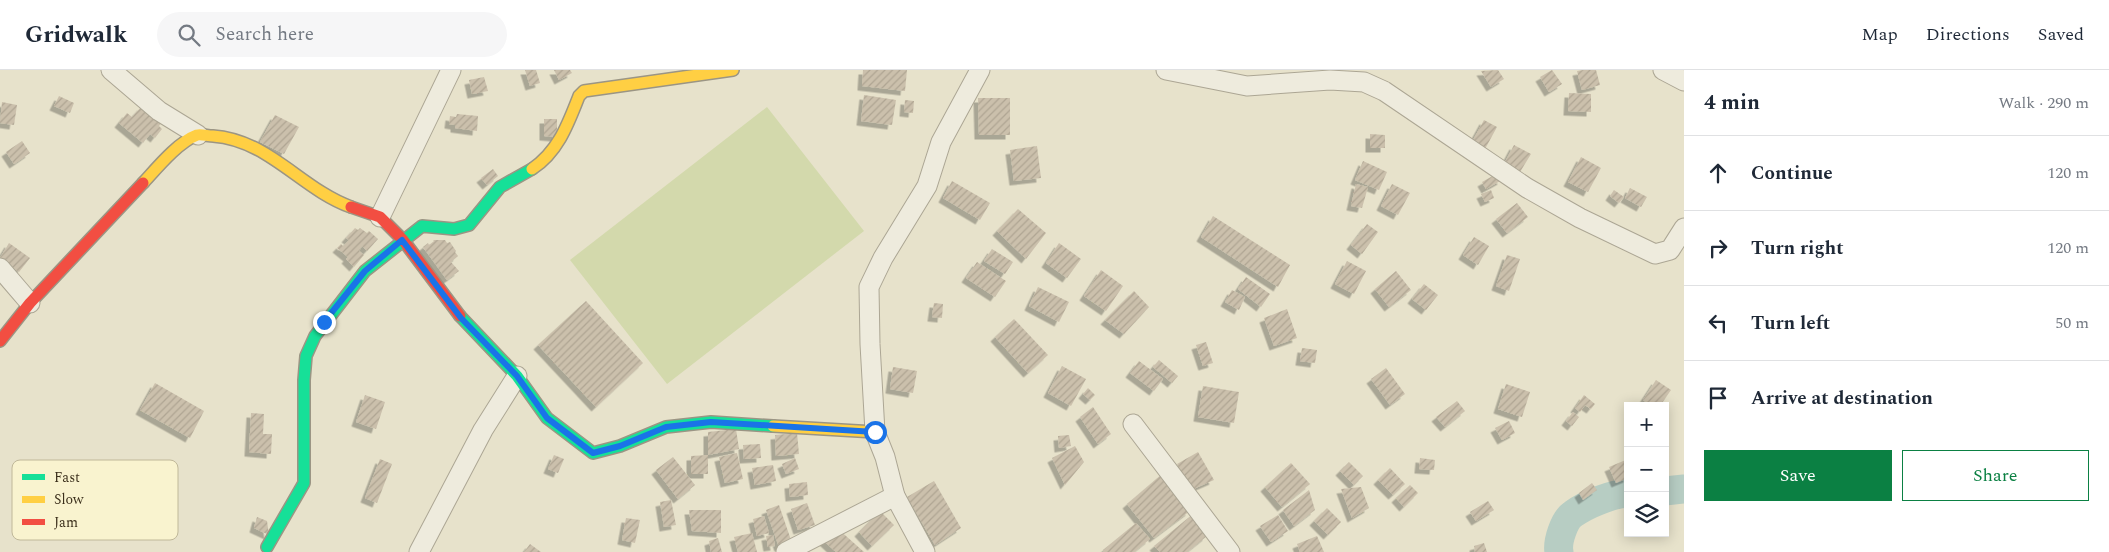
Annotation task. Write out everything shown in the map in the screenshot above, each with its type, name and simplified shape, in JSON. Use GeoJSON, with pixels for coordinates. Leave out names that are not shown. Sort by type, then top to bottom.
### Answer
{"type":"FeatureCollection","features":[{"type":"Feature","properties":{"kind":"street"},"geometry":{"type":"LineString","coordinates":[[111,70],[159,112],[198,135],[224,138],[261,150],[335,201],[380,217],[402,240],[461,318],[517,376],[547,418],[593,453],[620,446],[666,427],[711,422],[875,432]]}},
{"type":"Feature","properties":{"kind":"street"},"geometry":{"type":"LineString","coordinates":[[380,217],[452,70]]}},
{"type":"Feature","properties":{"kind":"street"},"geometry":{"type":"LineString","coordinates":[[267,547],[304,483],[304,380],[306,356],[315,336],[365,271],[422,226],[466,228],[476,219],[489,198],[499,187],[536,167],[555,149],[562,139],[579,96],[584,91],[629,76],[733,70]]}},
{"type":"Feature","properties":{"kind":"street"},"geometry":{"type":"LineString","coordinates":[[925,552],[895,496],[885,457],[875,432],[869,287],[883,258],[927,186],[941,142],[980,70]]}},
{"type":"Feature","properties":{"kind":"street"},"geometry":{"type":"LineString","coordinates":[[1166,70],[1247,86],[1330,80],[1364,82],[1384,91],[1527,188],[1580,218],[1655,254],[1670,250],[1684,228]]}},
{"type":"Feature","properties":{"kind":"street"},"geometry":{"type":"LineString","coordinates":[[1663,70],[1684,81]]}},
{"type":"Feature","properties":{"kind":"street"},"geometry":{"type":"LineString","coordinates":[[0,341],[30,302],[172,152],[198,135]]}},
{"type":"Feature","properties":{"kind":"street"},"geometry":{"type":"LineString","coordinates":[[0,268],[30,302]]}},
{"type":"Feature","properties":{"kind":"street"},"geometry":{"type":"LineString","coordinates":[[419,552],[483,430],[517,376]]}},
{"type":"Feature","properties":{"kind":"street"},"geometry":{"type":"LineString","coordinates":[[1133,424],[1230,552]]}},
{"type":"Feature","properties":{"kind":"street"},"geometry":{"type":"LineString","coordinates":[[786,552],[895,496]]}},
{"type":"Feature","properties":{"kind":"green space"},"geometry":{"type":"Polygon","coordinates":[[[767,107],[864,231],[667,384],[570,260],[767,107]]]}},
{"type":"Feature","properties":{"kind":"building"},"geometry":{"type":"Polygon","coordinates":[[[525,70],[536,70],[540,83],[530,86],[525,70]]]}},
{"type":"Feature","properties":{"kind":"building"},"geometry":{"type":"Polygon","coordinates":[[[554,70],[570,70],[572,73],[559,80],[554,70]]]}},
{"type":"Feature","properties":{"kind":"building"},"geometry":{"type":"Polygon","coordinates":[[[863,70],[907,70],[905,91],[862,86],[863,70]]]}},
{"type":"Feature","properties":{"kind":"building"},"geometry":{"type":"Polygon","coordinates":[[[1498,70],[1504,79],[1491,87],[1481,71],[1498,70]]]}},
{"type":"Feature","properties":{"kind":"building"},"geometry":{"type":"Polygon","coordinates":[[[1552,70],[1562,84],[1549,92],[1540,77],[1552,70]]]}},
{"type":"Feature","properties":{"kind":"building"},"geometry":{"type":"Polygon","coordinates":[[[1596,70],[1600,85],[1582,90],[1577,71],[1596,70]]]}},
{"type":"Feature","properties":{"kind":"building"},"geometry":{"type":"Polygon","coordinates":[[[484,77],[488,91],[472,94],[469,80],[484,77]]]}},
{"type":"Feature","properties":{"kind":"building"},"geometry":{"type":"Polygon","coordinates":[[[1569,93],[1591,94],[1591,112],[1568,111],[1569,93]]]}},
{"type":"Feature","properties":{"kind":"building"},"geometry":{"type":"Polygon","coordinates":[[[864,95],[896,100],[892,125],[861,121],[864,95]]]}},
{"type":"Feature","properties":{"kind":"building"},"geometry":{"type":"Polygon","coordinates":[[[59,96],[74,103],[70,113],[54,106],[59,96]]]}},
{"type":"Feature","properties":{"kind":"building"},"geometry":{"type":"Polygon","coordinates":[[[978,98],[1010,98],[1010,135],[979,135],[978,98]]]}},
{"type":"Feature","properties":{"kind":"building"},"geometry":{"type":"Polygon","coordinates":[[[905,100],[914,101],[913,113],[904,112],[905,100]]]}},
{"type":"Feature","properties":{"kind":"building"},"geometry":{"type":"Polygon","coordinates":[[[2,102],[17,105],[14,125],[0,123],[2,102]]]}},
{"type":"Feature","properties":{"kind":"building"},"geometry":{"type":"Polygon","coordinates":[[[142,106],[162,122],[159,126],[162,129],[155,138],[150,134],[143,143],[119,123],[127,113],[132,117],[142,106]]]}},
{"type":"Feature","properties":{"kind":"building"},"geometry":{"type":"Polygon","coordinates":[[[457,114],[478,116],[477,131],[455,128],[455,125],[449,124],[450,116],[456,117],[457,114]]]}},
{"type":"Feature","properties":{"kind":"building"},"geometry":{"type":"Polygon","coordinates":[[[275,115],[299,127],[284,154],[260,142],[275,115]]]}},
{"type":"Feature","properties":{"kind":"building"},"geometry":{"type":"Polygon","coordinates":[[[544,119],[557,119],[557,137],[544,136],[544,119]]]}},
{"type":"Feature","properties":{"kind":"building"},"geometry":{"type":"Polygon","coordinates":[[[1484,120],[1497,127],[1485,149],[1472,142],[1484,120]]]}},
{"type":"Feature","properties":{"kind":"building"},"geometry":{"type":"Polygon","coordinates":[[[1370,134],[1385,135],[1385,148],[1370,148],[1370,134]]]}},
{"type":"Feature","properties":{"kind":"building"},"geometry":{"type":"Polygon","coordinates":[[[22,141],[30,153],[14,164],[6,152],[22,141]]]}},
{"type":"Feature","properties":{"kind":"building"},"geometry":{"type":"Polygon","coordinates":[[[1514,145],[1531,154],[1520,172],[1504,164],[1514,145]]]}},
{"type":"Feature","properties":{"kind":"building"},"geometry":{"type":"Polygon","coordinates":[[[1037,146],[1041,178],[1014,181],[1010,150],[1037,146]]]}},
{"type":"Feature","properties":{"kind":"building"},"geometry":{"type":"Polygon","coordinates":[[[1581,157],[1601,168],[1588,192],[1568,182],[1581,157]]]}},
{"type":"Feature","properties":{"kind":"building"},"geometry":{"type":"Polygon","coordinates":[[[1363,161],[1387,172],[1379,190],[1355,180],[1363,161]]]}},
{"type":"Feature","properties":{"kind":"building"},"geometry":{"type":"Polygon","coordinates":[[[493,169],[498,176],[487,185],[481,178],[493,169]]]}},
{"type":"Feature","properties":{"kind":"building"},"geometry":{"type":"Polygon","coordinates":[[[1498,173],[1502,180],[1486,189],[1482,182],[1498,173]]]}},
{"type":"Feature","properties":{"kind":"building"},"geometry":{"type":"Polygon","coordinates":[[[952,181],[990,203],[980,220],[943,198],[952,181]]]}},
{"type":"Feature","properties":{"kind":"building"},"geometry":{"type":"Polygon","coordinates":[[[1356,184],[1368,187],[1362,208],[1351,206],[1356,184]]]}},
{"type":"Feature","properties":{"kind":"building"},"geometry":{"type":"Polygon","coordinates":[[[1392,184],[1410,193],[1398,215],[1381,206],[1392,184]]]}},
{"type":"Feature","properties":{"kind":"building"},"geometry":{"type":"Polygon","coordinates":[[[1630,188],[1647,197],[1641,207],[1625,198],[1630,188]]]}},
{"type":"Feature","properties":{"kind":"building"},"geometry":{"type":"Polygon","coordinates":[[[1491,190],[1494,198],[1485,202],[1481,194],[1491,190]]]}},
{"type":"Feature","properties":{"kind":"building"},"geometry":{"type":"Polygon","coordinates":[[[1614,190],[1624,197],[1619,203],[1610,196],[1614,190]]]}},
{"type":"Feature","properties":{"kind":"building"},"geometry":{"type":"Polygon","coordinates":[[[1517,203],[1528,217],[1507,233],[1496,219],[1517,203]]]}},
{"type":"Feature","properties":{"kind":"building"},"geometry":{"type":"Polygon","coordinates":[[[1018,209],[1046,233],[1026,259],[997,231],[1018,209]]]}},
{"type":"Feature","properties":{"kind":"building"},"geometry":{"type":"Polygon","coordinates":[[[1213,216],[1290,265],[1278,287],[1201,237],[1213,216]]]}},
{"type":"Feature","properties":{"kind":"building"},"geometry":{"type":"Polygon","coordinates":[[[1367,224],[1378,232],[1362,254],[1351,245],[1367,224]]]}},
{"type":"Feature","properties":{"kind":"building"},"geometry":{"type":"Polygon","coordinates":[[[355,228],[358,230],[360,228],[367,233],[369,231],[378,239],[367,251],[362,246],[359,251],[364,255],[354,267],[346,259],[348,257],[337,248],[341,244],[343,246],[349,240],[346,238],[355,228]]]}},
{"type":"Feature","properties":{"kind":"building"},"geometry":{"type":"Polygon","coordinates":[[[1474,237],[1489,246],[1478,265],[1463,255],[1474,237]]]}},
{"type":"Feature","properties":{"kind":"building"},"geometry":{"type":"Polygon","coordinates":[[[433,240],[450,242],[458,256],[451,262],[459,271],[447,280],[423,247],[428,243],[429,245],[433,240]]]}},
{"type":"Feature","properties":{"kind":"building"},"geometry":{"type":"Polygon","coordinates":[[[9,243],[30,258],[19,272],[0,258],[9,243]]]}},
{"type":"Feature","properties":{"kind":"building"},"geometry":{"type":"Polygon","coordinates":[[[1059,243],[1081,259],[1067,278],[1046,263],[1059,243]]]}},
{"type":"Feature","properties":{"kind":"building"},"geometry":{"type":"Polygon","coordinates":[[[992,249],[1013,262],[1005,274],[984,261],[992,249]]]}},
{"type":"Feature","properties":{"kind":"building"},"geometry":{"type":"Polygon","coordinates":[[[1507,255],[1520,259],[1509,291],[1496,286],[1507,255]]]}},
{"type":"Feature","properties":{"kind":"building"},"geometry":{"type":"Polygon","coordinates":[[[1347,261],[1366,271],[1354,294],[1335,284],[1347,261]]]}},
{"type":"Feature","properties":{"kind":"building"},"geometry":{"type":"Polygon","coordinates":[[[977,262],[1006,281],[995,297],[966,278],[977,262]]]}},
{"type":"Feature","properties":{"kind":"building"},"geometry":{"type":"Polygon","coordinates":[[[1101,270],[1123,286],[1106,311],[1084,296],[1101,270]]]}},
{"type":"Feature","properties":{"kind":"building"},"geometry":{"type":"Polygon","coordinates":[[[1396,271],[1411,290],[1389,307],[1375,289],[1396,271]]]}},
{"type":"Feature","properties":{"kind":"building"},"geometry":{"type":"Polygon","coordinates":[[[1246,277],[1270,294],[1261,307],[1238,289],[1246,277]]]}},
{"type":"Feature","properties":{"kind":"building"},"geometry":{"type":"Polygon","coordinates":[[[1424,284],[1438,295],[1426,310],[1412,299],[1424,284]]]}},
{"type":"Feature","properties":{"kind":"building"},"geometry":{"type":"Polygon","coordinates":[[[1038,287],[1069,302],[1059,322],[1029,306],[1038,287]]]}},
{"type":"Feature","properties":{"kind":"building"},"geometry":{"type":"Polygon","coordinates":[[[1232,290],[1245,297],[1239,310],[1225,302],[1232,290]]]}},
{"type":"Feature","properties":{"kind":"building"},"geometry":{"type":"Polygon","coordinates":[[[1134,291],[1149,307],[1124,334],[1105,320],[1134,291]]]}},
{"type":"Feature","properties":{"kind":"building"},"geometry":{"type":"Polygon","coordinates":[[[586,301],[643,363],[596,407],[538,345],[586,301]]]}},
{"type":"Feature","properties":{"kind":"building"},"geometry":{"type":"Polygon","coordinates":[[[934,303],[943,304],[942,318],[932,317],[934,303]]]}},
{"type":"Feature","properties":{"kind":"building"},"geometry":{"type":"Polygon","coordinates":[[[1287,309],[1297,338],[1274,346],[1264,318],[1287,309]]]}},
{"type":"Feature","properties":{"kind":"building"},"geometry":{"type":"Polygon","coordinates":[[[1014,319],[1048,355],[1028,373],[995,337],[1014,319]]]}},
{"type":"Feature","properties":{"kind":"building"},"geometry":{"type":"Polygon","coordinates":[[[1206,342],[1213,363],[1203,366],[1196,345],[1206,342]]]}},
{"type":"Feature","properties":{"kind":"building"},"geometry":{"type":"Polygon","coordinates":[[[1302,348],[1317,350],[1315,363],[1300,361],[1302,348]]]}},
{"type":"Feature","properties":{"kind":"building"},"geometry":{"type":"Polygon","coordinates":[[[1159,360],[1178,376],[1172,383],[1153,367],[1159,360]]]}},
{"type":"Feature","properties":{"kind":"building"},"geometry":{"type":"Polygon","coordinates":[[[1139,361],[1163,379],[1154,391],[1130,373],[1139,361]]]}},
{"type":"Feature","properties":{"kind":"building"},"geometry":{"type":"Polygon","coordinates":[[[1062,366],[1086,379],[1071,406],[1048,393],[1062,366]]]}},
{"type":"Feature","properties":{"kind":"building"},"geometry":{"type":"Polygon","coordinates":[[[893,367],[917,371],[913,393],[890,389],[893,367]]]}},
{"type":"Feature","properties":{"kind":"building"},"geometry":{"type":"Polygon","coordinates":[[[1386,368],[1405,394],[1390,405],[1371,379],[1386,368]]]}},
{"type":"Feature","properties":{"kind":"building"},"geometry":{"type":"Polygon","coordinates":[[[1656,380],[1671,390],[1663,402],[1646,402],[1643,400],[1656,380]]]}},
{"type":"Feature","properties":{"kind":"building"},"geometry":{"type":"Polygon","coordinates":[[[155,383],[204,411],[190,438],[140,410],[155,383]]]}},
{"type":"Feature","properties":{"kind":"building"},"geometry":{"type":"Polygon","coordinates":[[[1506,384],[1530,392],[1522,417],[1498,409],[1506,384]]]}},
{"type":"Feature","properties":{"kind":"building"},"geometry":{"type":"Polygon","coordinates":[[[1203,386],[1239,392],[1234,423],[1198,417],[1203,386]]]}},
{"type":"Feature","properties":{"kind":"building"},"geometry":{"type":"Polygon","coordinates":[[[1088,388],[1095,395],[1090,400],[1083,394],[1088,388]]]}},
{"type":"Feature","properties":{"kind":"building"},"geometry":{"type":"Polygon","coordinates":[[[365,395],[385,402],[376,429],[356,422],[365,395]]]}},
{"type":"Feature","properties":{"kind":"building"},"geometry":{"type":"Polygon","coordinates":[[[1584,395],[1595,404],[1591,409],[1585,405],[1580,412],[1575,408],[1584,395]]]}},
{"type":"Feature","properties":{"kind":"building"},"geometry":{"type":"Polygon","coordinates":[[[1457,401],[1465,411],[1445,427],[1436,417],[1457,401]]]}},
{"type":"Feature","properties":{"kind":"building"},"geometry":{"type":"Polygon","coordinates":[[[1093,407],[1111,434],[1098,444],[1080,417],[1093,407]]]}},
{"type":"Feature","properties":{"kind":"building"},"geometry":{"type":"Polygon","coordinates":[[[1573,412],[1579,417],[1572,426],[1566,421],[1573,412]]]}},
{"type":"Feature","properties":{"kind":"building"},"geometry":{"type":"Polygon","coordinates":[[[251,413],[264,414],[263,434],[272,434],[271,454],[249,452],[251,413]]]}},
{"type":"Feature","properties":{"kind":"building"},"geometry":{"type":"Polygon","coordinates":[[[1509,421],[1515,433],[1502,440],[1495,428],[1509,421]]]}},
{"type":"Feature","properties":{"kind":"building"},"geometry":{"type":"Polygon","coordinates":[[[736,429],[739,449],[708,455],[708,432],[736,429]]]}},
{"type":"Feature","properties":{"kind":"building"},"geometry":{"type":"Polygon","coordinates":[[[797,433],[799,454],[776,456],[775,435],[797,433]]]}},
{"type":"Feature","properties":{"kind":"building"},"geometry":{"type":"Polygon","coordinates":[[[1069,435],[1071,446],[1059,448],[1058,436],[1069,435]]]}},
{"type":"Feature","properties":{"kind":"building"},"geometry":{"type":"Polygon","coordinates":[[[760,444],[761,458],[744,459],[743,445],[760,444]]]}},
{"type":"Feature","properties":{"kind":"building"},"geometry":{"type":"Polygon","coordinates":[[[1075,446],[1084,462],[1065,485],[1052,458],[1075,446]]]}},
{"type":"Feature","properties":{"kind":"building"},"geometry":{"type":"Polygon","coordinates":[[[1198,452],[1214,480],[1191,490],[1177,464],[1198,452]]]}},
{"type":"Feature","properties":{"kind":"building"},"geometry":{"type":"Polygon","coordinates":[[[737,453],[743,479],[725,483],[719,457],[737,453]]]}},
{"type":"Feature","properties":{"kind":"building"},"geometry":{"type":"Polygon","coordinates":[[[554,455],[564,459],[558,473],[548,469],[554,455]]]}},
{"type":"Feature","properties":{"kind":"building"},"geometry":{"type":"Polygon","coordinates":[[[708,455],[708,474],[691,474],[691,456],[708,455]]]}},
{"type":"Feature","properties":{"kind":"building"},"geometry":{"type":"Polygon","coordinates":[[[673,457],[695,485],[678,499],[656,470],[673,457]]]}},
{"type":"Feature","properties":{"kind":"building"},"geometry":{"type":"Polygon","coordinates":[[[795,458],[799,469],[786,474],[782,464],[795,458]]]}},
{"type":"Feature","properties":{"kind":"building"},"geometry":{"type":"Polygon","coordinates":[[[1420,458],[1435,460],[1434,470],[1419,469],[1420,458]]]}},
{"type":"Feature","properties":{"kind":"building"},"geometry":{"type":"Polygon","coordinates":[[[380,459],[392,464],[377,503],[365,498],[380,459]]]}},
{"type":"Feature","properties":{"kind":"building"},"geometry":{"type":"Polygon","coordinates":[[[1624,461],[1624,480],[1616,483],[1609,467],[1624,461]]]}},
{"type":"Feature","properties":{"kind":"building"},"geometry":{"type":"Polygon","coordinates":[[[1349,462],[1363,476],[1354,485],[1340,471],[1349,462]]]}},
{"type":"Feature","properties":{"kind":"building"},"geometry":{"type":"Polygon","coordinates":[[[1291,463],[1310,484],[1282,507],[1265,487],[1291,463]]]}},
{"type":"Feature","properties":{"kind":"building"},"geometry":{"type":"Polygon","coordinates":[[[773,465],[776,481],[755,485],[752,468],[773,465]]]}},
{"type":"Feature","properties":{"kind":"building"},"geometry":{"type":"Polygon","coordinates":[[[1390,468],[1405,484],[1393,495],[1378,480],[1390,468]]]}},
{"type":"Feature","properties":{"kind":"building"},"geometry":{"type":"Polygon","coordinates":[[[1162,474],[1190,511],[1154,538],[1127,504],[1162,474]]]}},
{"type":"Feature","properties":{"kind":"building"},"geometry":{"type":"Polygon","coordinates":[[[934,481],[961,528],[935,545],[907,497],[934,481]]]}},
{"type":"Feature","properties":{"kind":"building"},"geometry":{"type":"Polygon","coordinates":[[[807,482],[808,495],[790,497],[789,484],[807,482]]]}},
{"type":"Feature","properties":{"kind":"building"},"geometry":{"type":"Polygon","coordinates":[[[1592,483],[1597,490],[1583,500],[1579,493],[1592,483]]]}},
{"type":"Feature","properties":{"kind":"building"},"geometry":{"type":"Polygon","coordinates":[[[1410,485],[1418,493],[1404,507],[1396,498],[1410,485]]]}},
{"type":"Feature","properties":{"kind":"building"},"geometry":{"type":"Polygon","coordinates":[[[1361,487],[1369,508],[1352,518],[1341,489],[1361,487]]]}},
{"type":"Feature","properties":{"kind":"building"},"geometry":{"type":"Polygon","coordinates":[[[1309,490],[1315,510],[1294,526],[1283,510],[1309,490]]]}},
{"type":"Feature","properties":{"kind":"building"},"geometry":{"type":"Polygon","coordinates":[[[671,500],[676,525],[664,527],[660,502],[671,500]]]}},
{"type":"Feature","properties":{"kind":"building"},"geometry":{"type":"Polygon","coordinates":[[[1488,501],[1494,510],[1476,521],[1470,512],[1488,501]]]}},
{"type":"Feature","properties":{"kind":"building"},"geometry":{"type":"Polygon","coordinates":[[[807,503],[815,525],[798,530],[791,509],[807,503]]]}},
{"type":"Feature","properties":{"kind":"building"},"geometry":{"type":"Polygon","coordinates":[[[779,505],[792,543],[779,547],[766,510],[779,505]]]}},
{"type":"Feature","properties":{"kind":"building"},"geometry":{"type":"Polygon","coordinates":[[[1327,508],[1341,522],[1328,535],[1314,521],[1327,508]]]}},
{"type":"Feature","properties":{"kind":"building"},"geometry":{"type":"Polygon","coordinates":[[[689,510],[721,510],[721,533],[692,531],[689,510]]]}},
{"type":"Feature","properties":{"kind":"building"},"geometry":{"type":"Polygon","coordinates":[[[880,511],[894,525],[872,546],[859,532],[880,511]]]}},
{"type":"Feature","properties":{"kind":"building"},"geometry":{"type":"Polygon","coordinates":[[[1193,514],[1207,536],[1187,552],[1160,552],[1154,546],[1193,514]]]}},
{"type":"Feature","properties":{"kind":"building"},"geometry":{"type":"Polygon","coordinates":[[[1278,515],[1288,531],[1271,542],[1260,526],[1278,515]]]}},
{"type":"Feature","properties":{"kind":"building"},"geometry":{"type":"Polygon","coordinates":[[[764,516],[769,533],[757,536],[753,519],[764,516]]]}},
{"type":"Feature","properties":{"kind":"building"},"geometry":{"type":"Polygon","coordinates":[[[257,517],[267,521],[269,535],[254,528],[257,517]]]}},
{"type":"Feature","properties":{"kind":"building"},"geometry":{"type":"Polygon","coordinates":[[[626,518],[640,520],[635,543],[622,540],[626,518]]]}},
{"type":"Feature","properties":{"kind":"building"},"geometry":{"type":"Polygon","coordinates":[[[1136,523],[1150,539],[1134,552],[1104,552],[1103,550],[1136,523]]]}},
{"type":"Feature","properties":{"kind":"building"},"geometry":{"type":"Polygon","coordinates":[[[837,528],[864,552],[836,552],[823,540],[837,528]]]}},
{"type":"Feature","properties":{"kind":"building"},"geometry":{"type":"Polygon","coordinates":[[[752,533],[757,552],[738,552],[734,537],[752,533]]]}},
{"type":"Feature","properties":{"kind":"building"},"geometry":{"type":"Polygon","coordinates":[[[773,535],[775,546],[768,547],[766,536],[773,535]]]}},
{"type":"Feature","properties":{"kind":"building"},"geometry":{"type":"Polygon","coordinates":[[[1317,536],[1324,552],[1300,552],[1297,544],[1317,536]]]}},
{"type":"Feature","properties":{"kind":"building"},"geometry":{"type":"Polygon","coordinates":[[[718,538],[722,552],[711,552],[709,541],[718,538]]]}},
{"type":"Feature","properties":{"kind":"building"},"geometry":{"type":"Polygon","coordinates":[[[1484,543],[1487,552],[1475,552],[1474,546],[1484,543]]]}},
{"type":"Feature","properties":{"kind":"building"},"geometry":{"type":"Polygon","coordinates":[[[530,544],[541,552],[524,552],[530,544]]]}},
{"type":"Feature","properties":{"kind":"waterway"},"geometry":{"type":"LineString","coordinates":[[1669,491],[1684,489]]}},
{"type":"Feature","properties":{"kind":"waterway"},"geometry":{"type":"LineString","coordinates":[[1559,552],[1562,532],[1573,514],[1600,500],[1624,494]]}},
{"type":"Feature","properties":{"kind":"traffic: fast"},"geometry":{"type":"LineString","coordinates":[[267,547],[304,483],[304,380],[306,356],[315,336],[365,271],[422,226],[454,229],[469,225],[500,187],[532,169]]}},
{"type":"Feature","properties":{"kind":"traffic: fast"},"geometry":{"type":"LineString","coordinates":[[460,316],[517,376],[547,418],[593,453],[620,446],[666,427],[711,422],[773,426]]}},
{"type":"Feature","properties":{"kind":"traffic: slow"},"geometry":{"type":"LineString","coordinates":[[532,169],[555,146],[566,127],[579,96],[584,91],[733,70]]}},
{"type":"Feature","properties":{"kind":"traffic: slow"},"geometry":{"type":"LineString","coordinates":[[143,183],[182,143],[197,135],[213,136],[233,139],[251,146],[268,155],[316,189],[351,207]]}},
{"type":"Feature","properties":{"kind":"traffic: slow"},"geometry":{"type":"LineString","coordinates":[[773,426],[875,432]]}},
{"type":"Feature","properties":{"kind":"traffic: jam"},"geometry":{"type":"LineString","coordinates":[[0,341],[30,303],[143,183]]}},
{"type":"Feature","properties":{"kind":"traffic: jam"},"geometry":{"type":"LineString","coordinates":[[351,207],[380,217],[403,240],[460,316]]}},
{"type":"Feature","properties":{"kind":"route"},"geometry":{"type":"LineString","coordinates":[[324,322],[365,271],[402,240],[461,318],[517,376],[547,418],[593,453],[620,446],[666,427],[711,422],[875,432]]}}]}
